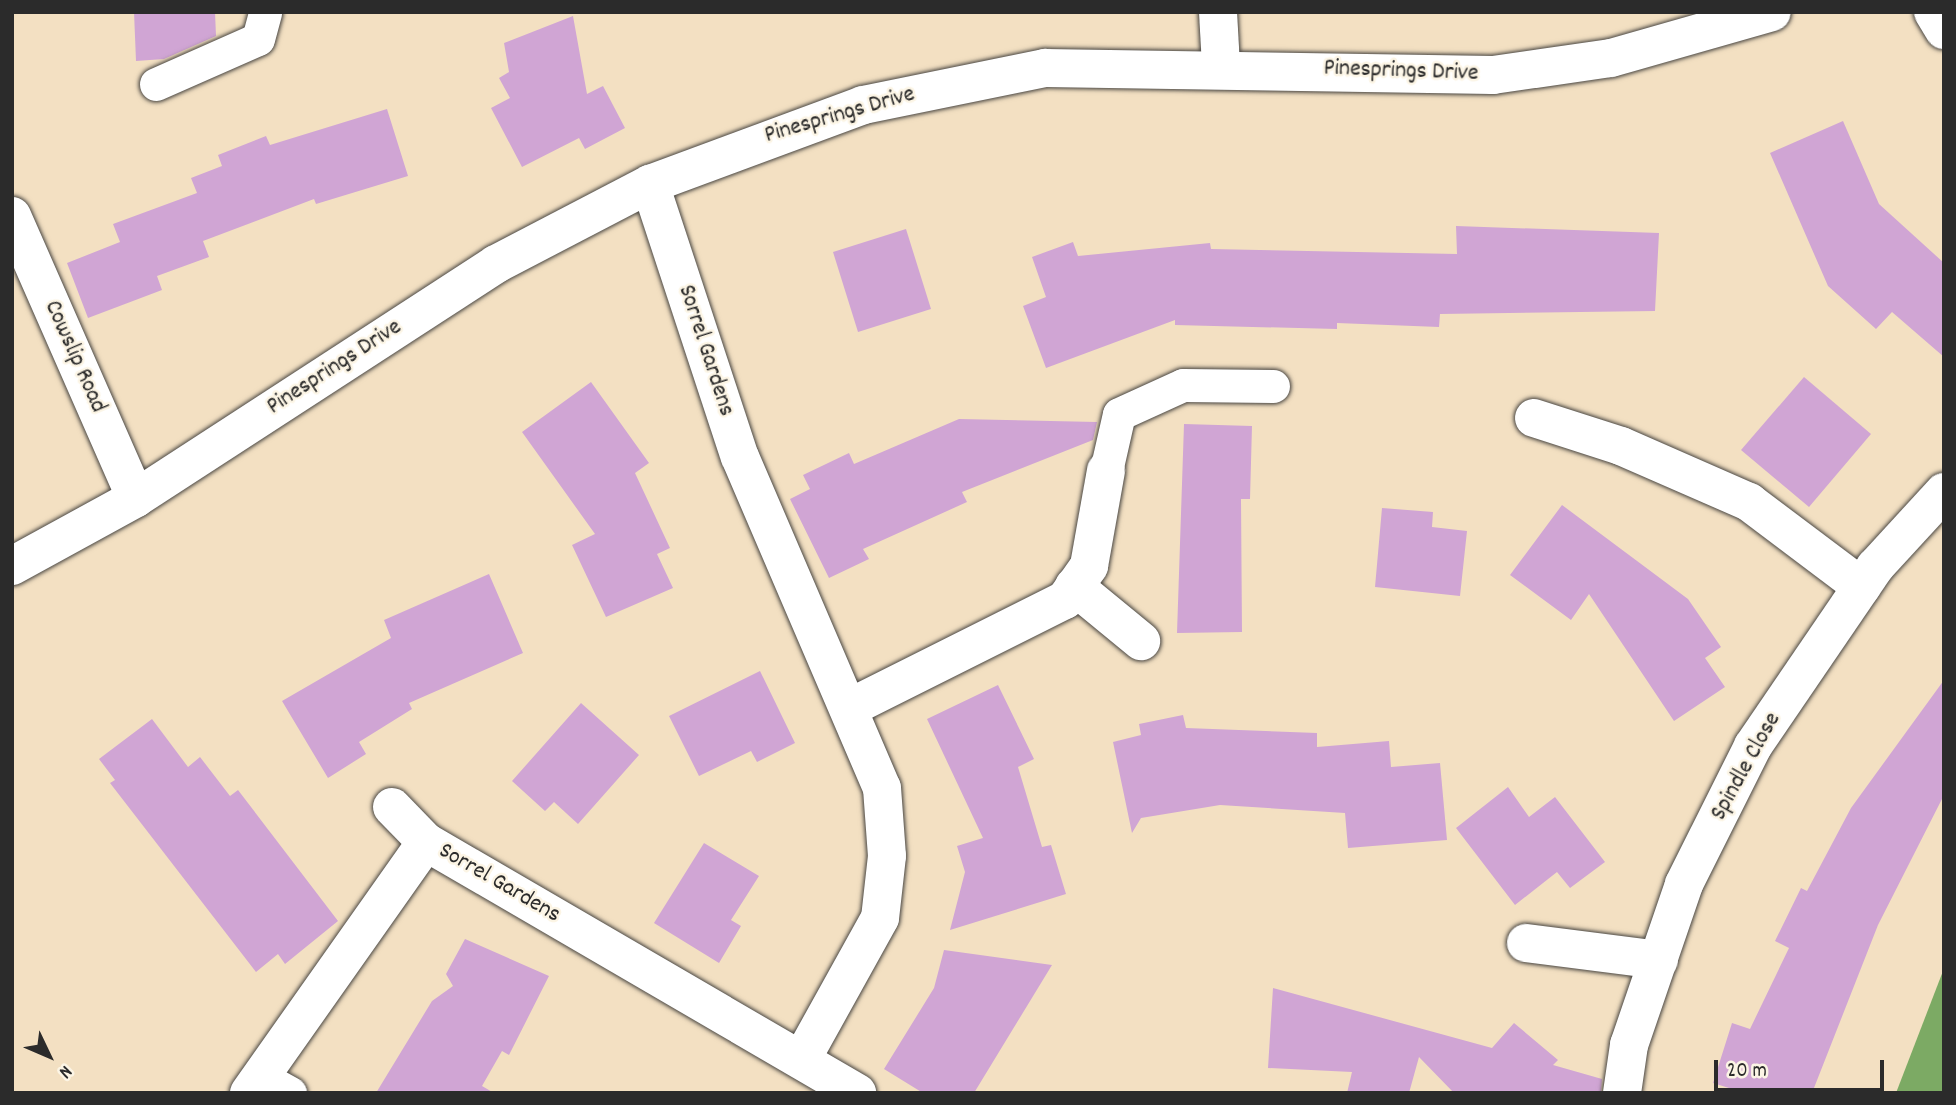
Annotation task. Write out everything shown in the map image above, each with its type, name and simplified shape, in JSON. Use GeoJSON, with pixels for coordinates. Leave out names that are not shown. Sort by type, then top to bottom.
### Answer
{"type":"FeatureCollection","features":[{"type":"Feature","properties":{"kind":"street"},"geometry":{"type":"LineString","coordinates":[[1218,12],[1221,66]]}},
{"type":"Feature","properties":{"kind":"street","name":"Pinesprings Drive"},"geometry":{"type":"LineString","coordinates":[[12,566],[136,498],[496,264],[650,184],[757,139],[876,102],[1045,68],[1221,66],[1493,75],[1611,58],[1772,12]]}},
{"type":"Feature","properties":{"kind":"street"},"geometry":{"type":"LineString","coordinates":[[1933,12],[1944,30]]}},
{"type":"Feature","properties":{"kind":"street","name":"Sorrel Gardens"},"geometry":{"type":"LineString","coordinates":[[650,184],[740,457],[790,584],[851,707],[882,788],[887,856],[880,918],[802,1059]]}},
{"type":"Feature","properties":{"kind":"street","name":"Cowslip Road"},"geometry":{"type":"LineString","coordinates":[[12,216],[136,498]]}},
{"type":"Feature","properties":{"kind":"street"},"geometry":{"type":"LineString","coordinates":[[1534,418],[1621,446],[1749,502],[1862,587]]}},
{"type":"Feature","properties":{"kind":"street"},"geometry":{"type":"LineString","coordinates":[[851,707],[1029,621],[1065,600],[1089,566],[1106,471]]}},
{"type":"Feature","properties":{"kind":"street","name":"Spindle Close"},"geometry":{"type":"LineString","coordinates":[[1622,1093],[1629,1045],[1684,884],[1753,746],[1862,587],[1944,492]]}},
{"type":"Feature","properties":{"kind":"street"},"geometry":{"type":"LineString","coordinates":[[1074,586],[1141,641]]}},
{"type":"Feature","properties":{"kind":"street"},"geometry":{"type":"LineString","coordinates":[[392,807],[426,842]]}},
{"type":"Feature","properties":{"kind":"street","name":"Sorrel Gardens"},"geometry":{"type":"LineString","coordinates":[[267,1088],[426,842],[857,1093]]}},
{"type":"Feature","properties":{"kind":"street"},"geometry":{"type":"LineString","coordinates":[[1526,943],[1659,960]]}},
{"type":"Feature","properties":{"kind":"lane"},"geometry":{"type":"LineString","coordinates":[[156,85],[258,39],[265,12]]}},
{"type":"Feature","properties":{"kind":"lane"},"geometry":{"type":"LineString","coordinates":[[1106,471],[1119,414],[1183,385],[1273,386]]}},
{"type":"Feature","properties":{"kind":"green space"},"geometry":{"type":"Polygon","coordinates":[[[1943,971],[1944,1093],[1896,1093],[1943,971]]]}},
{"type":"Feature","properties":{"kind":"building"},"geometry":{"type":"Polygon","coordinates":[[[134,12],[215,12],[216,36],[164,59],[136,61],[134,12]]]}},
{"type":"Feature","properties":{"kind":"building"},"geometry":{"type":"Polygon","coordinates":[[[573,16],[587,94],[603,86],[625,128],[585,149],[579,138],[522,167],[491,108],[510,98],[499,78],[509,72],[504,43],[573,16]]]}},
{"type":"Feature","properties":{"kind":"building"},"geometry":{"type":"Polygon","coordinates":[[[387,109],[408,176],[316,204],[314,199],[203,241],[209,257],[157,276],[162,290],[88,318],[67,263],[120,242],[113,224],[197,193],[191,178],[222,166],[218,155],[266,136],[270,145],[387,109]]]}},
{"type":"Feature","properties":{"kind":"building"},"geometry":{"type":"Polygon","coordinates":[[[1843,121],[1879,204],[1944,263],[1944,357],[1892,312],[1876,329],[1828,286],[1770,153],[1843,121]]]}},
{"type":"Feature","properties":{"kind":"building"},"geometry":{"type":"Polygon","coordinates":[[[1456,226],[1659,233],[1655,311],[1440,314],[1439,327],[1337,323],[1337,329],[1175,325],[1175,320],[1046,368],[1023,306],[1046,297],[1032,257],[1073,242],[1078,256],[1210,243],[1211,249],[1457,254],[1456,226]]]}},
{"type":"Feature","properties":{"kind":"building"},"geometry":{"type":"Polygon","coordinates":[[[906,229],[931,309],[858,332],[833,252],[906,229]]]}},
{"type":"Feature","properties":{"kind":"building"},"geometry":{"type":"Polygon","coordinates":[[[1804,377],[1871,434],[1809,507],[1741,450],[1804,377]]]}},
{"type":"Feature","properties":{"kind":"building"},"geometry":{"type":"Polygon","coordinates":[[[591,382],[649,463],[635,473],[670,548],[657,554],[673,588],[606,617],[572,545],[595,534],[522,432],[591,382]]]}},
{"type":"Feature","properties":{"kind":"building"},"geometry":{"type":"Polygon","coordinates":[[[959,419],[1097,422],[1093,440],[962,492],[967,502],[863,549],[869,559],[829,578],[790,499],[810,489],[803,475],[849,453],[854,464],[959,419]]]}},
{"type":"Feature","properties":{"kind":"building"},"geometry":{"type":"Polygon","coordinates":[[[1184,424],[1252,426],[1250,499],[1241,499],[1242,632],[1177,633],[1184,424]]]}},
{"type":"Feature","properties":{"kind":"building"},"geometry":{"type":"Polygon","coordinates":[[[1562,505],[1688,599],[1721,647],[1705,658],[1725,687],[1674,721],[1589,594],[1571,620],[1510,575],[1562,505]]]}},
{"type":"Feature","properties":{"kind":"building"},"geometry":{"type":"Polygon","coordinates":[[[1382,508],[1433,512],[1432,527],[1467,531],[1460,596],[1375,587],[1382,508]]]}},
{"type":"Feature","properties":{"kind":"building"},"geometry":{"type":"Polygon","coordinates":[[[489,574],[523,653],[409,703],[412,709],[359,742],[366,754],[328,778],[282,701],[391,638],[384,620],[489,574]]]}},
{"type":"Feature","properties":{"kind":"building"},"geometry":{"type":"Polygon","coordinates":[[[760,671],[795,743],[757,762],[751,751],[699,776],[669,716],[760,671]]]}},
{"type":"Feature","properties":{"kind":"building"},"geometry":{"type":"Polygon","coordinates":[[[1944,680],[1944,795],[1878,925],[1812,1093],[1745,1093],[1713,1083],[1732,1023],[1750,1029],[1789,948],[1775,941],[1801,888],[1807,891],[1851,808],[1944,680]]]}},
{"type":"Feature","properties":{"kind":"building"},"geometry":{"type":"Polygon","coordinates":[[[998,685],[1034,759],[1018,767],[1042,847],[1051,845],[1066,894],[950,930],[965,872],[957,846],[983,838],[927,719],[998,685]]]}},
{"type":"Feature","properties":{"kind":"building"},"geometry":{"type":"Polygon","coordinates":[[[581,703],[639,755],[578,824],[554,802],[545,811],[512,781],[581,703]]]}},
{"type":"Feature","properties":{"kind":"building"},"geometry":{"type":"Polygon","coordinates":[[[1183,715],[1186,728],[1317,733],[1317,747],[1389,741],[1391,767],[1440,763],[1447,840],[1348,848],[1345,813],[1220,805],[1141,818],[1132,833],[1113,742],[1141,735],[1139,724],[1183,715]]]}},
{"type":"Feature","properties":{"kind":"building"},"geometry":{"type":"Polygon","coordinates":[[[152,719],[188,767],[200,757],[230,796],[238,790],[338,921],[285,964],[278,954],[256,972],[110,783],[115,780],[99,759],[152,719]]]}},
{"type":"Feature","properties":{"kind":"building"},"geometry":{"type":"Polygon","coordinates":[[[1508,787],[1529,817],[1555,797],[1605,862],[1570,888],[1557,872],[1515,905],[1456,828],[1508,787]]]}},
{"type":"Feature","properties":{"kind":"building"},"geometry":{"type":"Polygon","coordinates":[[[704,843],[759,876],[731,920],[741,926],[719,963],[654,923],[704,843]]]}},
{"type":"Feature","properties":{"kind":"building"},"geometry":{"type":"Polygon","coordinates":[[[465,939],[549,976],[509,1055],[502,1051],[482,1086],[494,1093],[376,1093],[432,1001],[453,986],[446,974],[465,939]]]}},
{"type":"Feature","properties":{"kind":"building"},"geometry":{"type":"Polygon","coordinates":[[[944,950],[1052,965],[974,1093],[923,1093],[884,1069],[934,988],[944,950]]]}},
{"type":"Feature","properties":{"kind":"building"},"geometry":{"type":"Polygon","coordinates":[[[1273,988],[1492,1048],[1514,1023],[1558,1060],[1553,1065],[1602,1079],[1601,1093],[1454,1093],[1419,1057],[1409,1093],[1347,1093],[1352,1072],[1268,1068],[1273,988]]]}}]}
